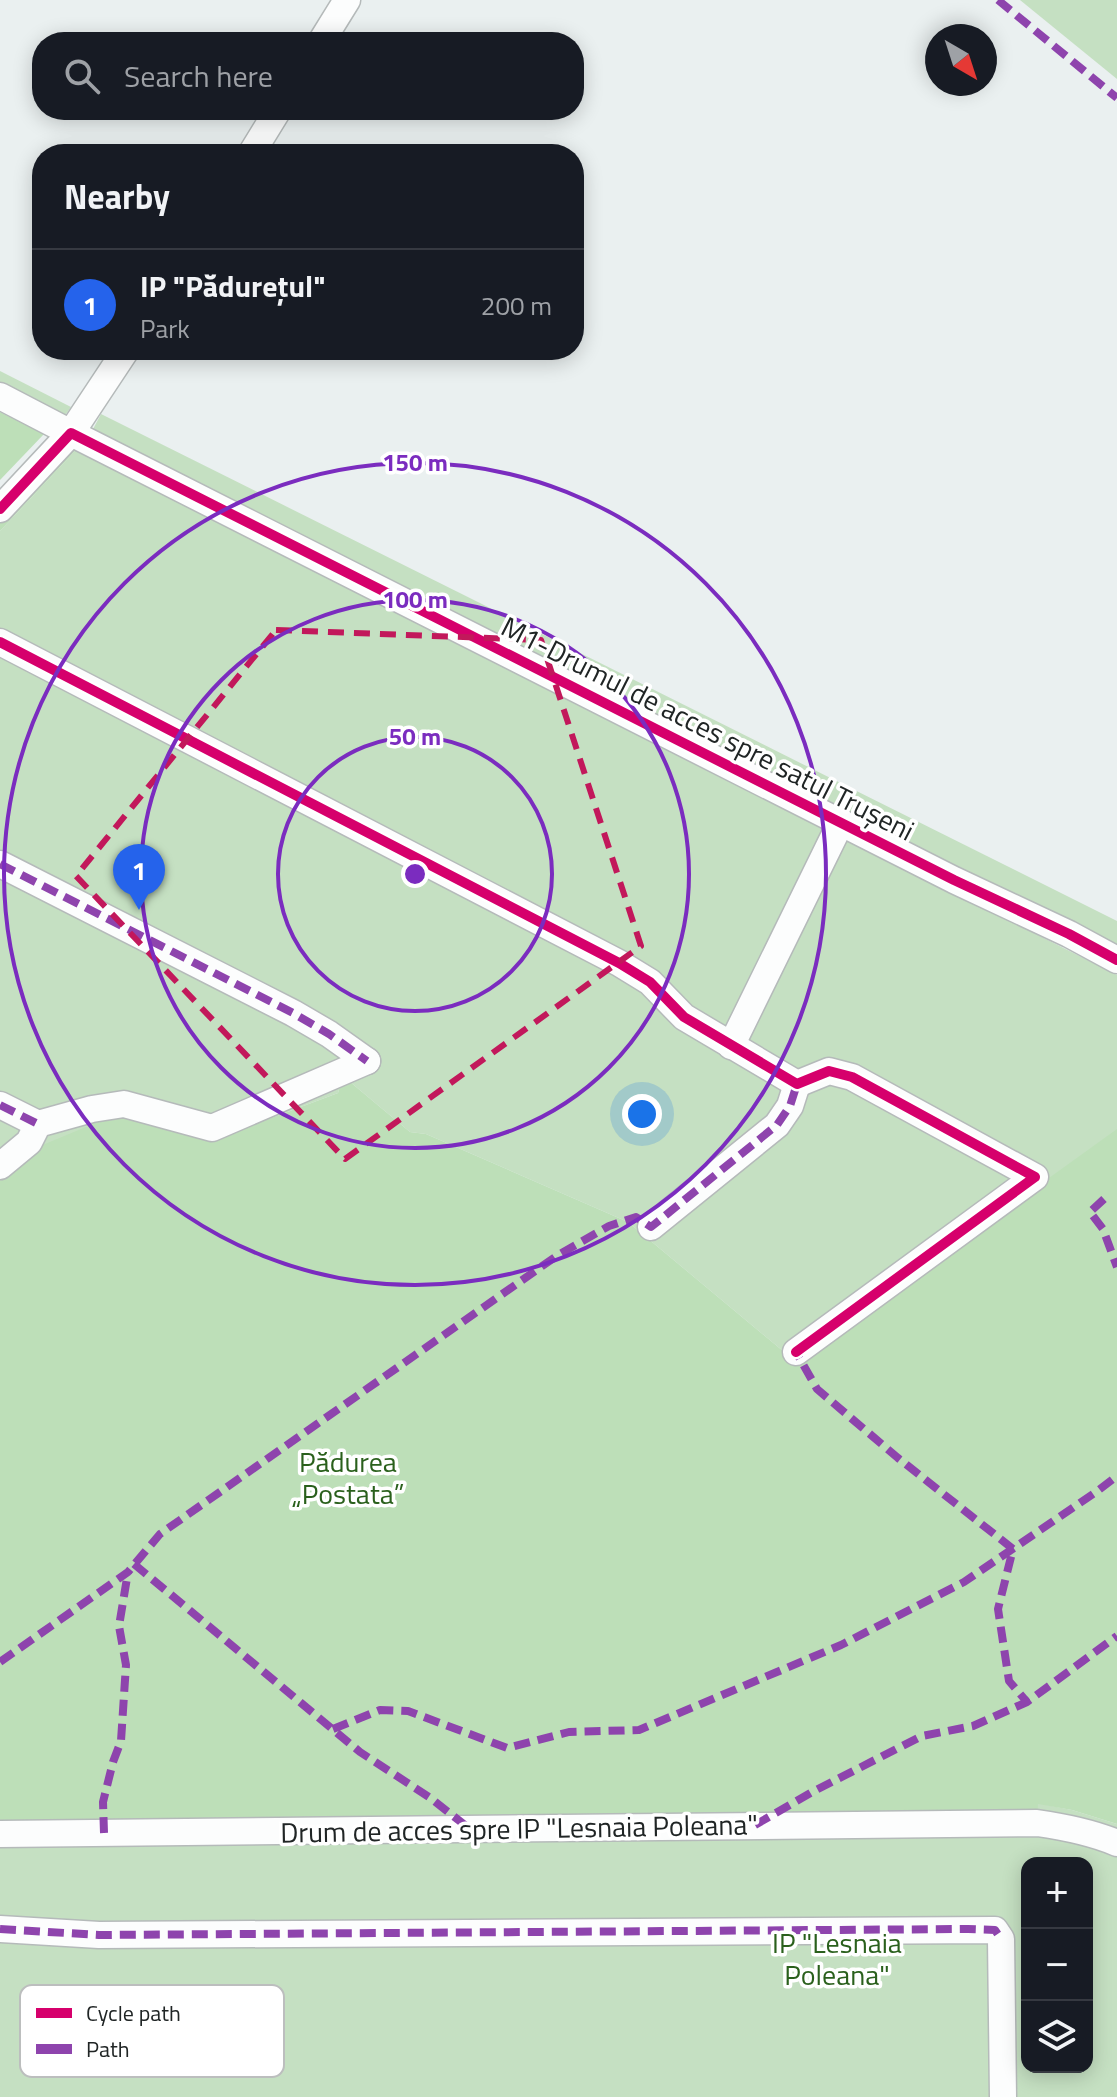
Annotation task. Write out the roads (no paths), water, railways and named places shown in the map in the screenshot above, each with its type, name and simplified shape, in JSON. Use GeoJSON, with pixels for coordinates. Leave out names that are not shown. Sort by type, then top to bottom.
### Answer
{"type":"FeatureCollection","features":[{"type":"Feature","properties":{"kind":"street"},"geometry":{"type":"LineString","coordinates":[[327,32],[347,0]]}},
{"type":"Feature","properties":{"kind":"street"},"geometry":{"type":"LineString","coordinates":[[257,144],[272,120]]}},
{"type":"Feature","properties":{"kind":"street"},"geometry":{"type":"LineString","coordinates":[[0,509],[71,433],[119,360]]}},
{"type":"Feature","properties":{"kind":"street","name":"M1-Drumul de acces spre satul Trușeni"},"geometry":{"type":"LineString","coordinates":[[0,396],[1117,960]]}},
{"type":"Feature","properties":{"kind":"street"},"geometry":{"type":"LineString","coordinates":[[0,642],[619,963],[650,982],[684,1017],[797,1084]]}},
{"type":"Feature","properties":{"kind":"street"},"geometry":{"type":"LineString","coordinates":[[731,1046],[841,822]]}},
{"type":"Feature","properties":{"kind":"street"},"geometry":{"type":"LineString","coordinates":[[0,864],[293,1013],[367,1061],[212,1128],[124,1104],[38,1124],[0,1105]]}},
{"type":"Feature","properties":{"kind":"street"},"geometry":{"type":"LineString","coordinates":[[796,1352],[1035,1177],[852,1077],[829,1071],[797,1084]]}},
{"type":"Feature","properties":{"kind":"street"},"geometry":{"type":"LineString","coordinates":[[651,1227],[777,1125],[790,1106],[797,1084]]}},
{"type":"Feature","properties":{"kind":"street"},"geometry":{"type":"LineString","coordinates":[[0,1166],[29,1142],[38,1124]]}},
{"type":"Feature","properties":{"kind":"street","name":"Drum de acces spre IP \"Lesnaia Poleana\""},"geometry":{"type":"LineString","coordinates":[[0,1834],[1037,1823],[1082,1831],[1117,1843]]}},
{"type":"Feature","properties":{"kind":"street"},"geometry":{"type":"LineString","coordinates":[[0,1929],[99,1935],[995,1930],[1001,1939],[1003,2097]]}},
{"type":"Feature","properties":{"kind":"place","name":"IP \"Pădurețul\""},"geometry":{"type":"Point","coordinates":[139,910]}},
{"type":"Feature","properties":{"kind":"park label","name":"Pădurea „Postata”"},"geometry":{"type":"Point","coordinates":[348,1477]}},
{"type":"Feature","properties":{"kind":"park label","name":"IP \"Lesnaia Poleana\""},"geometry":{"type":"Point","coordinates":[837,1958]}}]}
